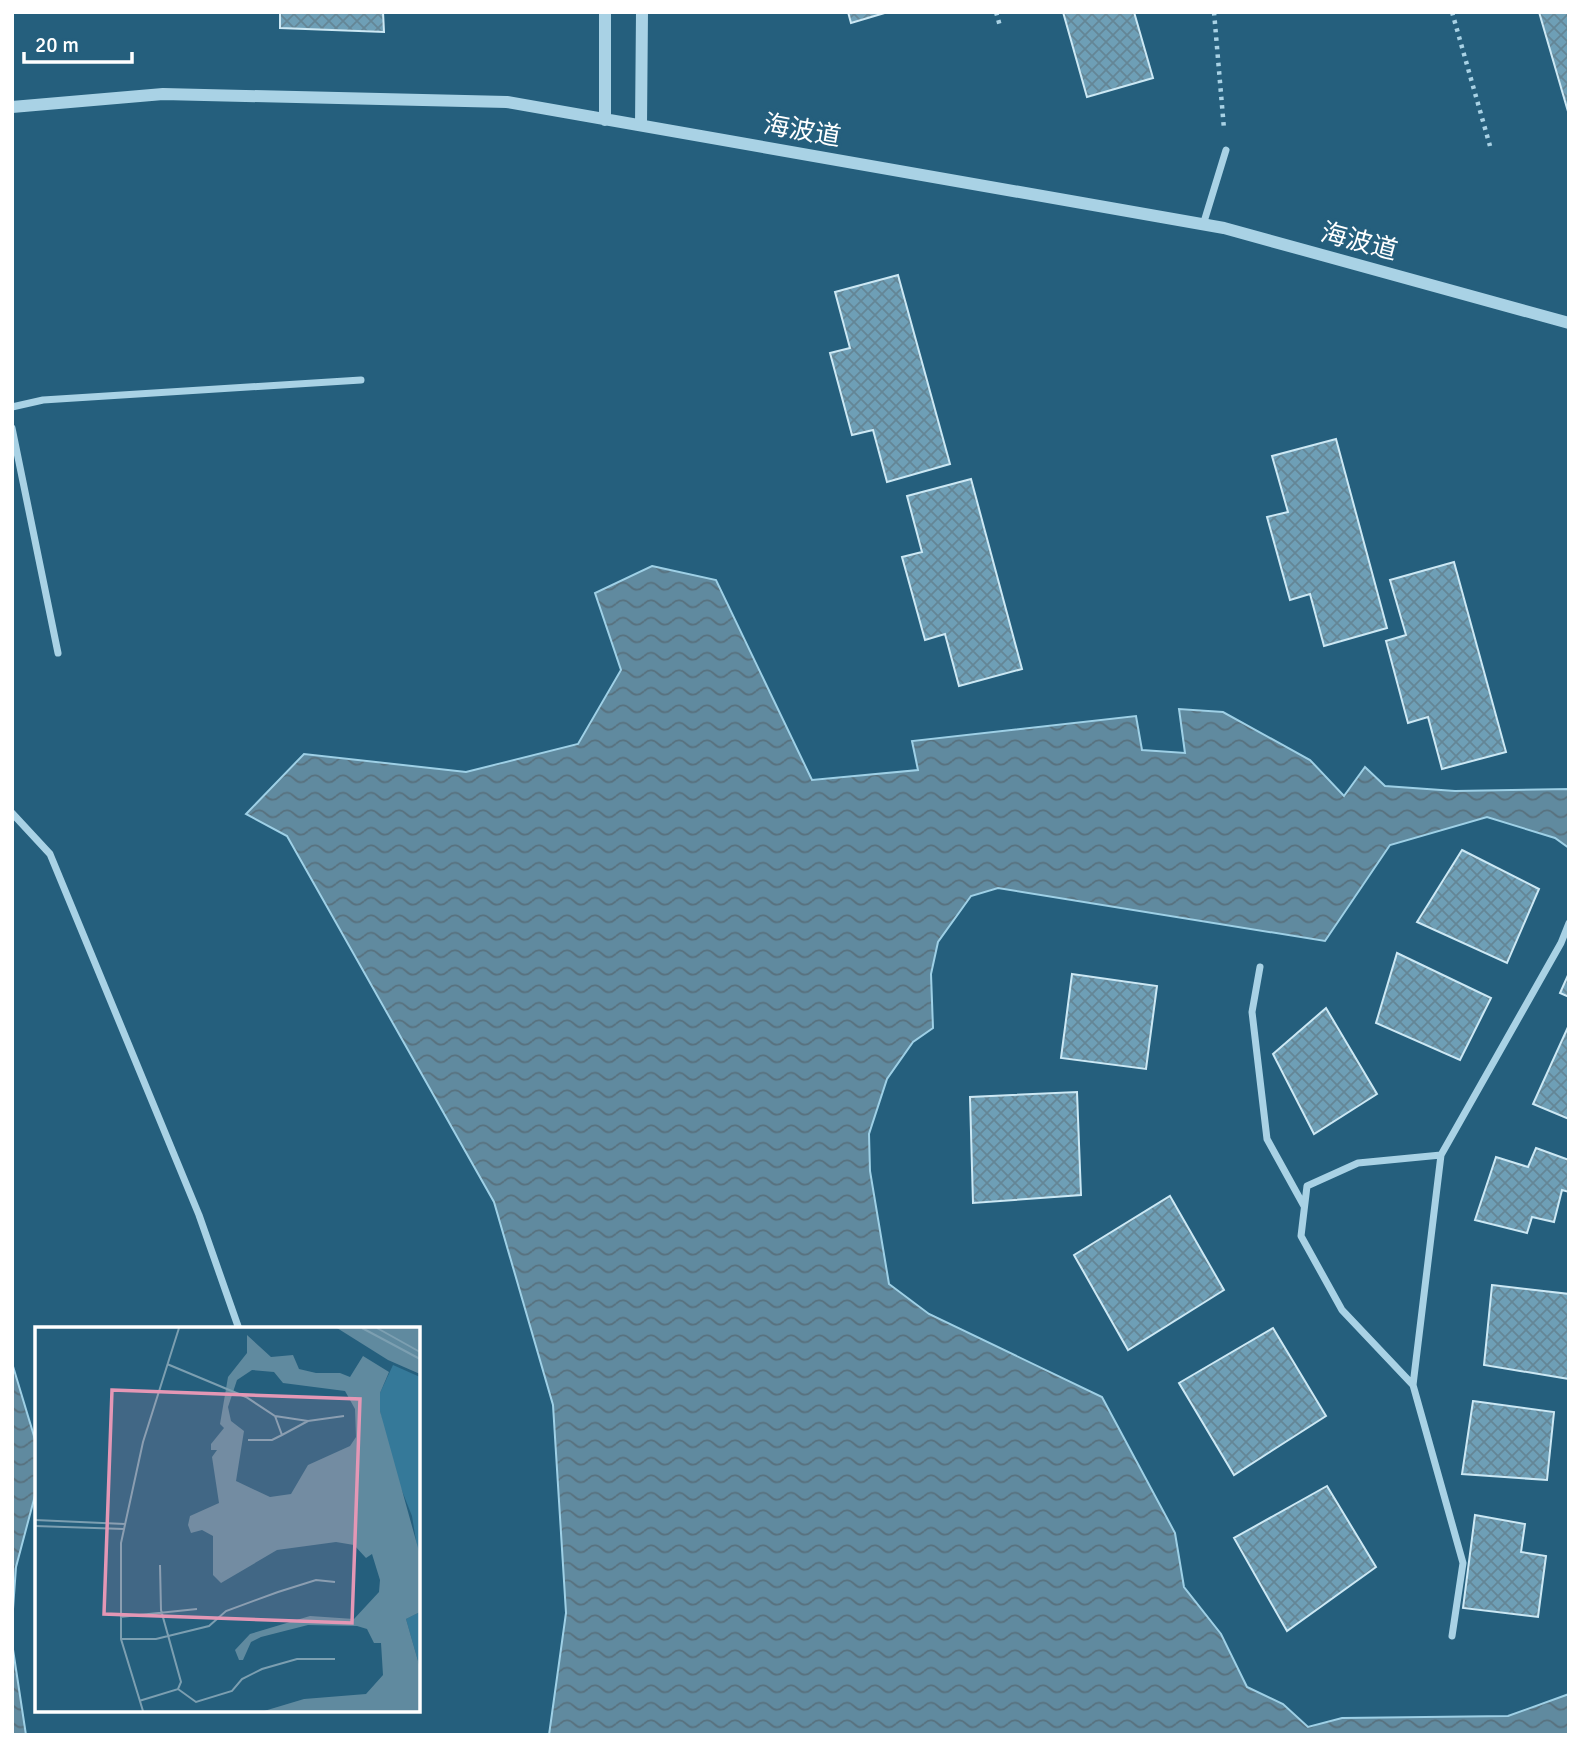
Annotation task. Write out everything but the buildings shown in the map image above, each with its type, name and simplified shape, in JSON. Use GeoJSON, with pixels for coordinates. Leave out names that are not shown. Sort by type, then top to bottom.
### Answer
{"type":"FeatureCollection","features":[{"type":"Feature","properties":{"kind":"street"},"geometry":{"type":"LineString","coordinates":[[605,12],[605,120]]}},
{"type":"Feature","properties":{"kind":"street"},"geometry":{"type":"LineString","coordinates":[[641,125],[642,12]]}},
{"type":"Feature","properties":{"kind":"street","name":"海波道"},"geometry":{"type":"LineString","coordinates":[[12,107],[163,94],[507,102],[1224,228],[1569,323]]}},
{"type":"Feature","properties":{"kind":"street"},"geometry":{"type":"LineString","coordinates":[[1203,225],[1226,150]]}},
{"type":"Feature","properties":{"kind":"street"},"geometry":{"type":"LineString","coordinates":[[12,407],[43,400],[361,380]]}},
{"type":"Feature","properties":{"kind":"street"},"geometry":{"type":"LineString","coordinates":[[12,428],[58,653]]}},
{"type":"Feature","properties":{"kind":"street"},"geometry":{"type":"LineString","coordinates":[[12,813],[50,854],[199,1215],[238,1327]]}},
{"type":"Feature","properties":{"kind":"street"},"geometry":{"type":"LineString","coordinates":[[1452,1636],[1463,1563],[1413,1385],[1441,1155],[1561,943],[1569,923]]}},
{"type":"Feature","properties":{"kind":"street"},"geometry":{"type":"LineString","coordinates":[[1260,967],[1252,1012],[1267,1139],[1305,1206]]}},
{"type":"Feature","properties":{"kind":"street"},"geometry":{"type":"LineString","coordinates":[[1413,1385],[1342,1310],[1301,1236],[1307,1186],[1358,1163],[1441,1155]]}},
{"type":"Feature","properties":{"kind":"path"},"geometry":{"type":"LineString","coordinates":[[996,12],[1000,26]]}},
{"type":"Feature","properties":{"kind":"path"},"geometry":{"type":"LineString","coordinates":[[1214,12],[1226,150]]}},
{"type":"Feature","properties":{"kind":"path"},"geometry":{"type":"LineString","coordinates":[[1452,12],[1490,146]]}},
{"type":"Feature","properties":{"kind":"water"},"geometry":{"type":"Polygon","coordinates":[[[652,566],[716,580],[812,780],[918,770],[912,741],[1136,716],[1142,750],[1185,753],[1179,709],[1223,712],[1310,760],[1344,796],[1365,767],[1385,786],[1455,791],[1569,789],[1569,848],[1555,838],[1487,817],[1390,845],[1325,941],[998,888],[971,896],[938,942],[931,974],[933,1028],[913,1042],[887,1079],[869,1134],[870,1171],[889,1284],[929,1314],[1102,1397],[1175,1533],[1184,1587],[1221,1634],[1247,1687],[1283,1704],[1308,1727],[1342,1718],[1508,1716],[1569,1694],[1569,1735],[549,1735],[566,1613],[553,1405],[494,1202],[287,836],[246,814],[304,754],[466,772],[578,744],[621,670],[595,593],[652,566]]]}},
{"type":"Feature","properties":{"kind":"water"},"geometry":{"type":"Polygon","coordinates":[[[12,1363],[35,1439],[35,1496],[16,1567],[12,1623],[12,1363]]]}},
{"type":"Feature","properties":{"kind":"water"},"geometry":{"type":"Polygon","coordinates":[[[12,1643],[26,1735],[12,1735],[12,1643]]]}}]}
